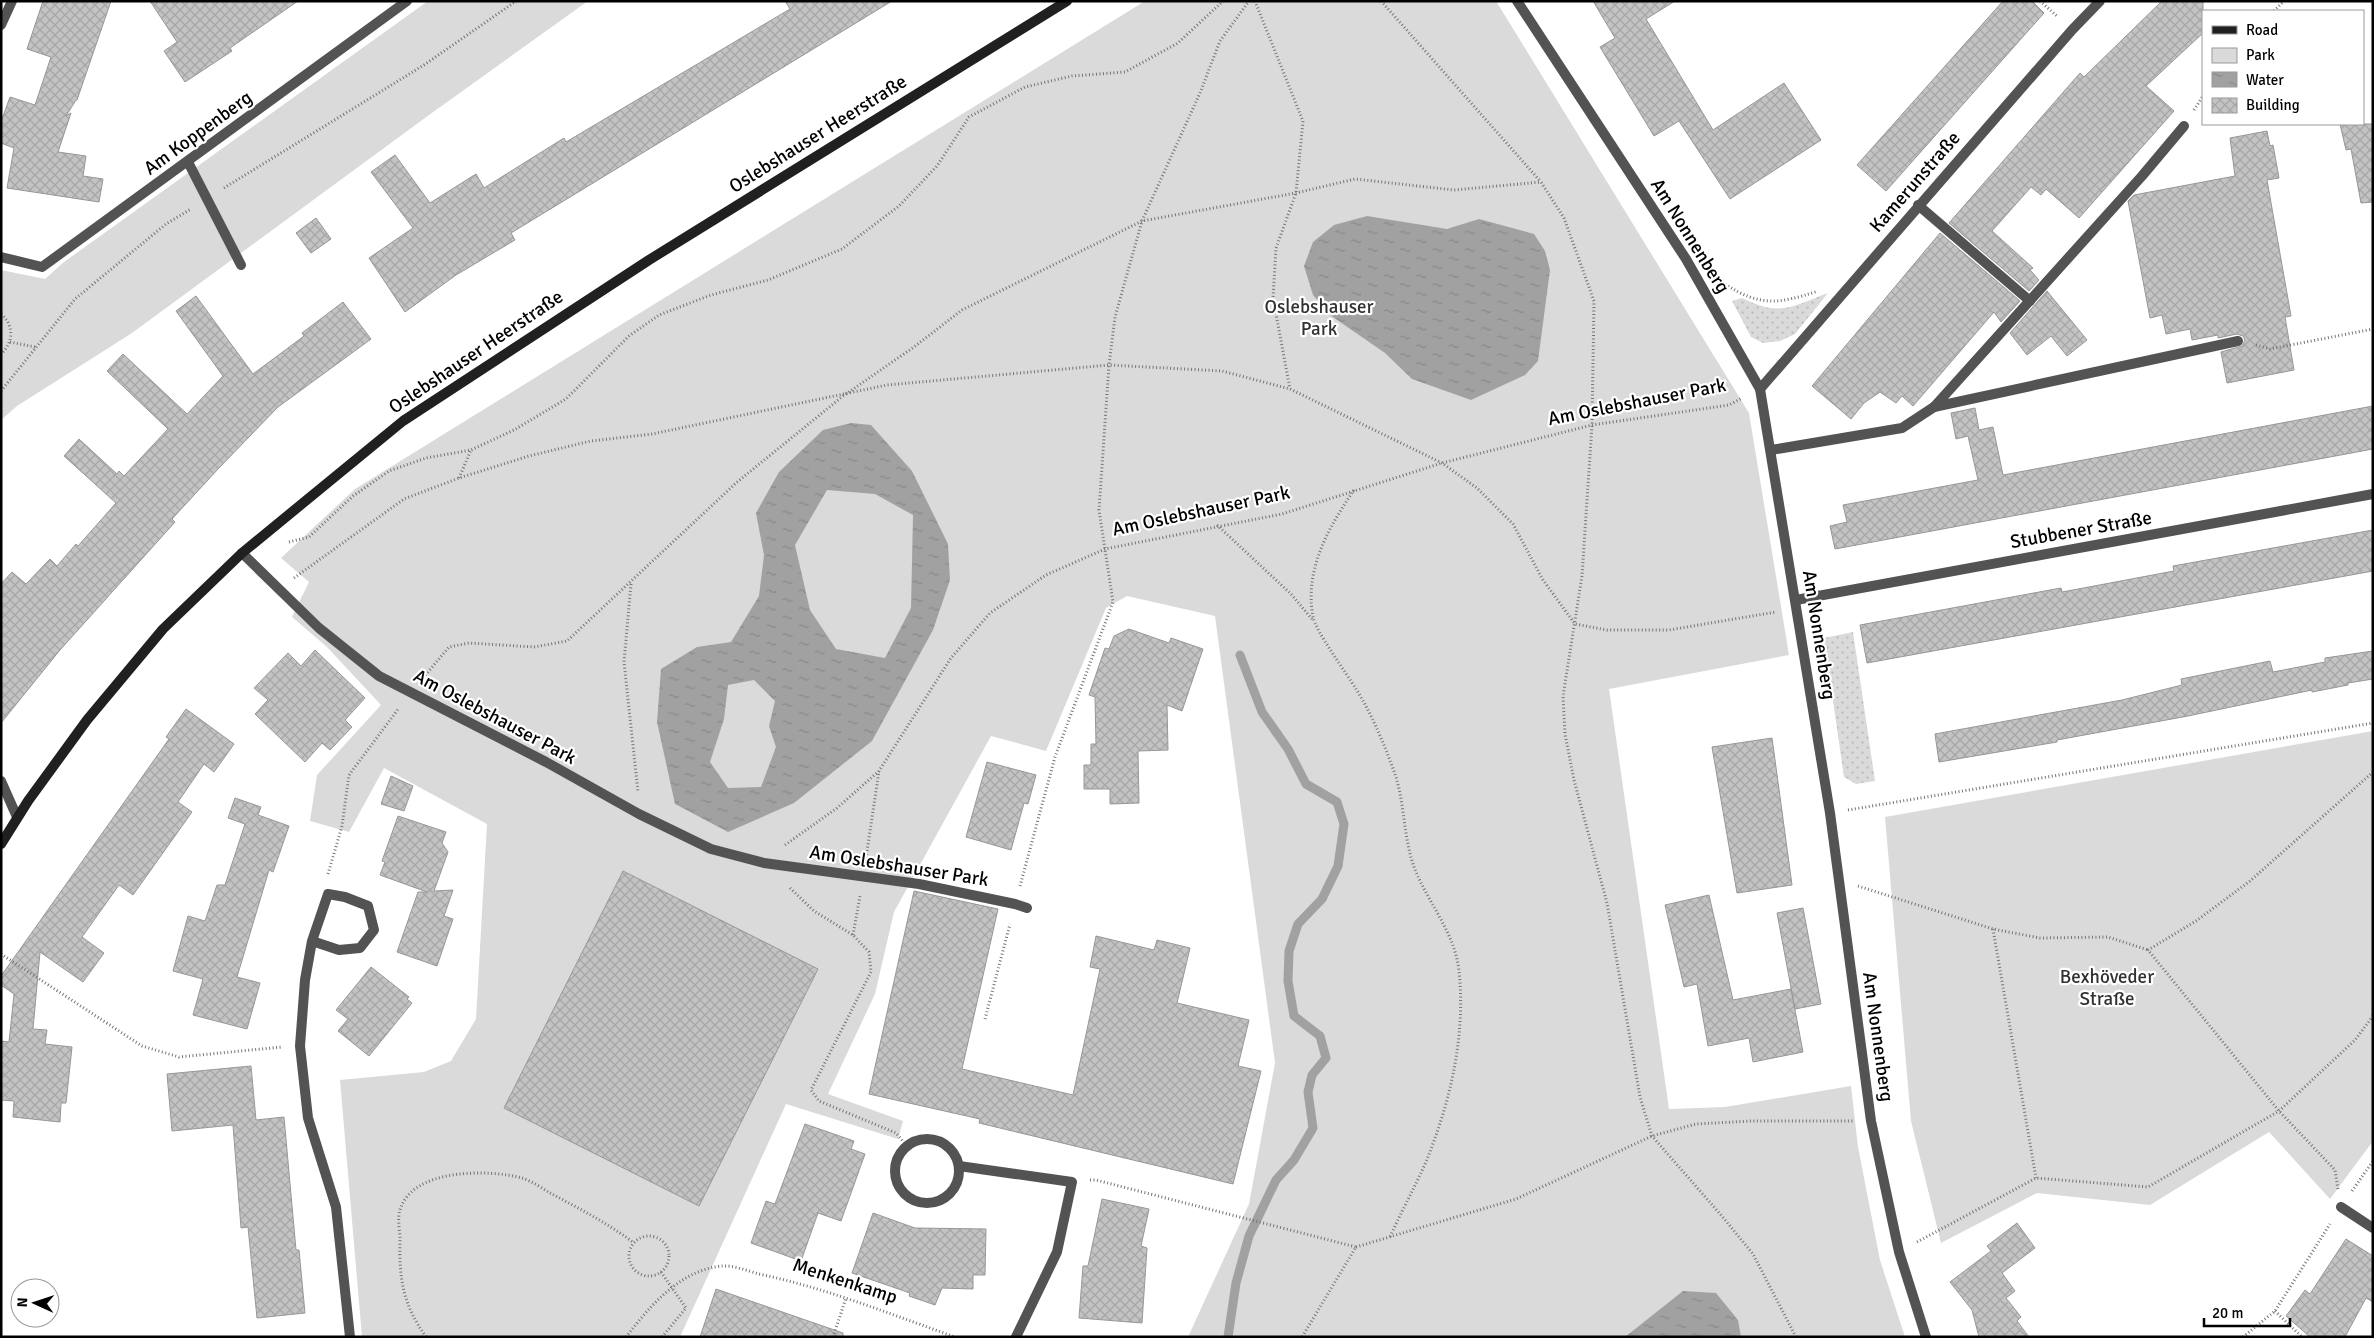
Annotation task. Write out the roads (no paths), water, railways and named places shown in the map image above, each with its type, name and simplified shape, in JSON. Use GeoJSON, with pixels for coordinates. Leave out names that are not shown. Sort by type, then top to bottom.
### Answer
{"type":"FeatureCollection","features":[{"type":"Feature","properties":{"kind":"main road","name":"Oslebshauser Heerstraße"},"geometry":{"type":"LineString","coordinates":[[1,844],[17,817],[87,720],[163,629],[242,553],[403,421],[649,260],[1067,1]]}},
{"type":"Feature","properties":{"kind":"street"},"geometry":{"type":"LineString","coordinates":[[1,25],[12,1]]}},
{"type":"Feature","properties":{"kind":"street","name":"Am Koppenberg"},"geometry":{"type":"LineString","coordinates":[[1,257],[42,267],[407,1]]}},
{"type":"Feature","properties":{"kind":"street","name":"Am Nonnenberg"},"geometry":{"type":"LineString","coordinates":[[1517,1],[1686,259],[1760,389],[1830,813],[1871,1122],[1899,1252],[1926,1337]]}},
{"type":"Feature","properties":{"kind":"street","name":"Kamerunstraße"},"geometry":{"type":"LineString","coordinates":[[1760,389],[1918,205],[2100,1]]}},
{"type":"Feature","properties":{"kind":"street"},"geometry":{"type":"LineString","coordinates":[[1770,450],[1902,428],[1934,408],[2142,176],[2184,126]]}},
{"type":"Feature","properties":{"kind":"street"},"geometry":{"type":"LineString","coordinates":[[188,162],[242,264]]}},
{"type":"Feature","properties":{"kind":"street"},"geometry":{"type":"LineString","coordinates":[[1918,205],[2030,300]]}},
{"type":"Feature","properties":{"kind":"street"},"geometry":{"type":"LineString","coordinates":[[1934,408],[2238,341]]}},
{"type":"Feature","properties":{"kind":"street","name":"Stubbener Straße"},"geometry":{"type":"LineString","coordinates":[[1796,600],[2373,494]]}},
{"type":"Feature","properties":{"kind":"street","name":"Am Oslebshauser Park"},"geometry":{"type":"LineString","coordinates":[[242,553],[319,628],[372,670],[411,693],[546,762],[639,814],[711,849],[764,863],[919,884],[1027,908]]}},
{"type":"Feature","properties":{"kind":"street"},"geometry":{"type":"LineString","coordinates":[[1,781],[17,817]]}},
{"type":"Feature","properties":{"kind":"street"},"geometry":{"type":"LineString","coordinates":[[312,941],[339,950],[360,948],[374,930],[368,906],[345,897],[328,894],[312,941],[305,980],[300,1046],[308,1118],[336,1207],[350,1337]]}},
{"type":"Feature","properties":{"kind":"street"},"geometry":{"type":"LineString","coordinates":[[927,1138],[938,1140],[949,1147],[956,1156],[959,1166],[958,1181],[945,1197],[929,1202],[913,1200],[903,1192],[895,1174],[896,1163],[906,1146],[916,1140],[927,1138]]}},
{"type":"Feature","properties":{"kind":"street"},"geometry":{"type":"LineString","coordinates":[[959,1166],[1072,1182],[1057,1252],[1016,1337]]}},
{"type":"Feature","properties":{"kind":"street"},"geometry":{"type":"LineString","coordinates":[[2341,1207],[2373,1228]]}},
{"type":"Feature","properties":{"kind":"water"},"geometry":{"type":"Polygon","coordinates":[[[1367,216],[1447,229],[1479,219],[1534,234],[1545,251],[1550,270],[1538,361],[1525,375],[1471,400],[1412,379],[1385,353],[1330,315],[1313,295],[1304,266],[1313,242],[1334,225],[1367,216]]]}},
{"type":"Feature","properties":{"kind":"water"},"geometry":{"type":"Polygon","coordinates":[[[851,423],[871,425],[912,471],[948,544],[950,580],[933,630],[872,741],[794,803],[728,832],[675,804],[657,722],[661,669],[697,647],[731,642],[759,596],[764,555],[756,513],[779,472],[823,430],[851,423]],[[827,490],[795,545],[810,610],[836,649],[885,658],[911,608],[913,515],[875,494],[827,490]],[[754,680],[728,685],[724,719],[710,762],[728,788],[761,787],[776,747],[769,726],[775,701],[754,680]]]}},
{"type":"Feature","properties":{"kind":"water"},"geometry":{"type":"Polygon","coordinates":[[[1683,1291],[1716,1293],[1738,1320],[1741,1337],[1625,1337],[1683,1291]]]}},
{"type":"Feature","properties":{"kind":"waterway"},"geometry":{"type":"LineString","coordinates":[[1228,1337],[1236,1283],[1249,1236],[1276,1180],[1294,1160],[1313,1128],[1308,1092],[1312,1075],[1326,1058],[1320,1036],[1294,1016],[1288,981],[1289,951],[1298,924],[1322,899],[1338,866],[1344,824],[1337,802],[1306,784],[1288,749],[1262,712],[1240,655]]}},
{"type":"Feature","properties":{"kind":"park label","name":"Oslebshauser Park"},"geometry":{"type":"Point","coordinates":[1319,318]}},
{"type":"Feature","properties":{"kind":"park label","name":"Bexhöveder Straße"},"geometry":{"type":"Point","coordinates":[2107,988]}}]}
